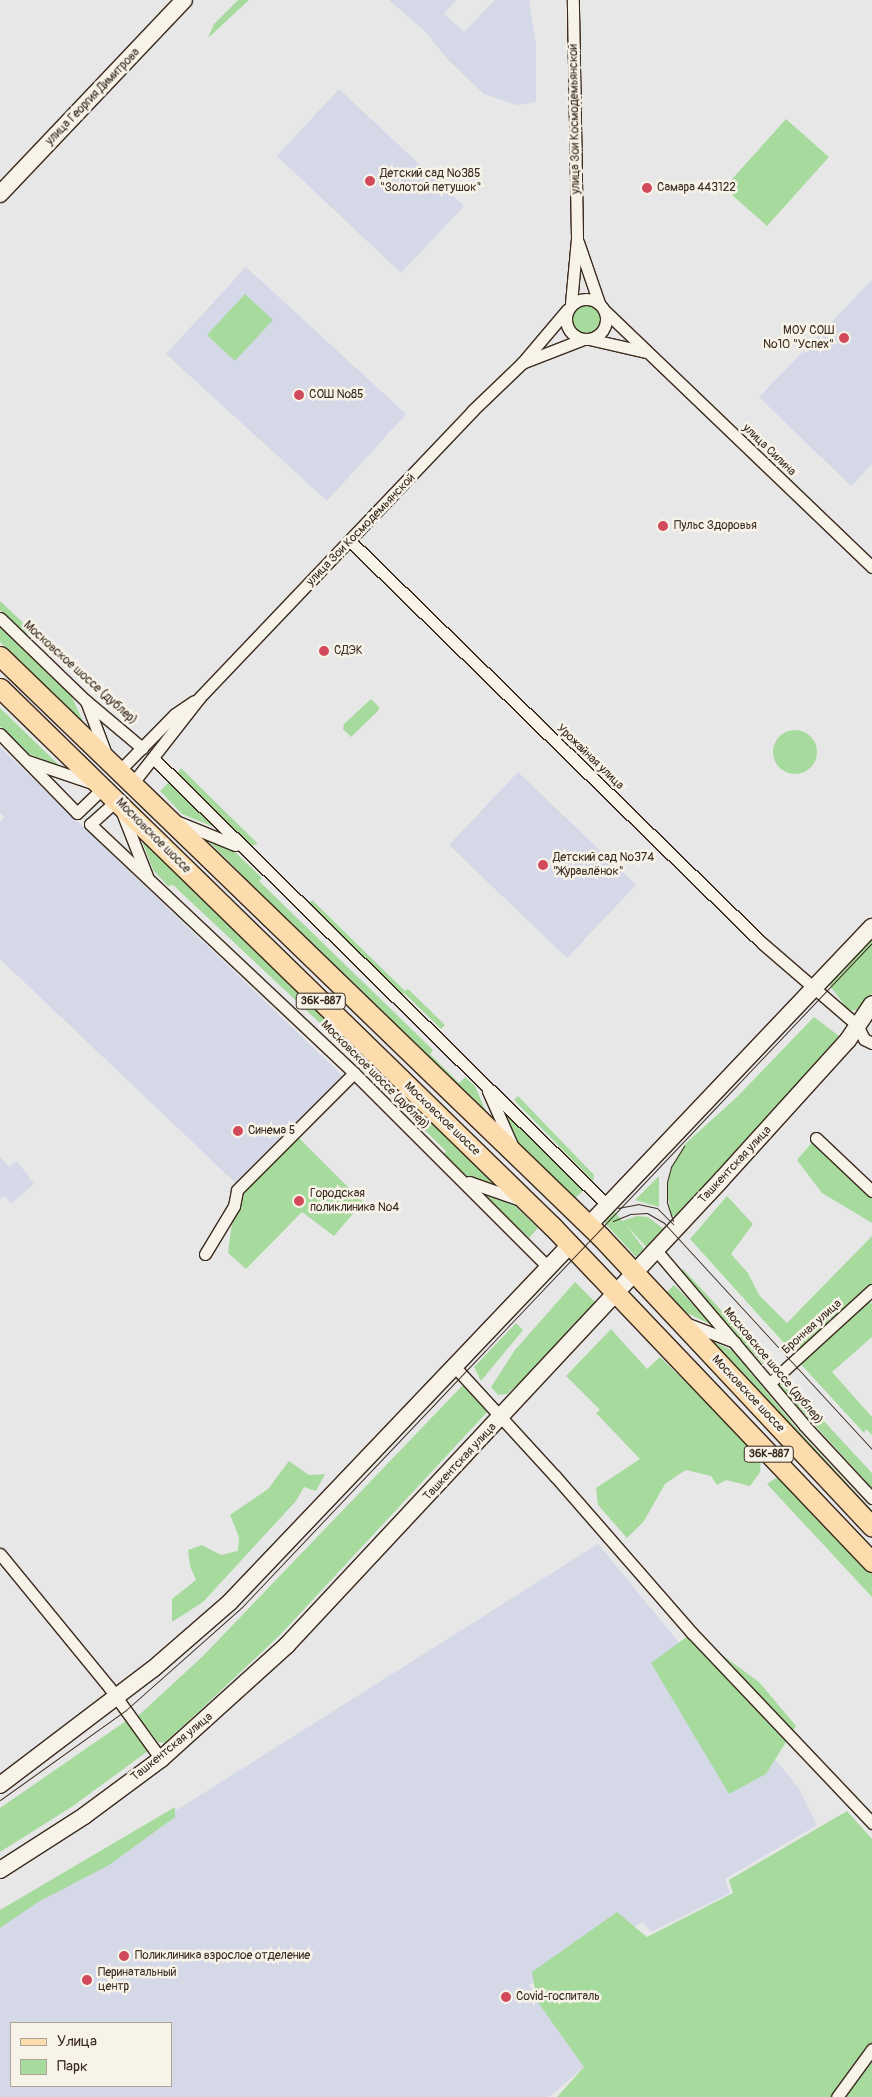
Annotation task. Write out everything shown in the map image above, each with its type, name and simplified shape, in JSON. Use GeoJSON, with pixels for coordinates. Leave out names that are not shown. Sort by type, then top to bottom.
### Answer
{"type":"FeatureCollection","features":[{"type":"Feature","properties":{"kind":"main road","name":"улица Георгия Димитрова"},"geometry":{"type":"LineString","coordinates":[[0,194],[184,0]]}},
{"type":"Feature","properties":{"kind":"main road","name":"Московское шоссе"},"geometry":{"type":"LineString","coordinates":[[0,656],[589,1224],[872,1527]]}},
{"type":"Feature","properties":{"kind":"main road","name":"Московское шоссе"},"geometry":{"type":"LineString","coordinates":[[0,688],[110,793],[570,1245],[872,1562]]}},
{"type":"Feature","properties":{"kind":"main road","name":"улица Зои Космодемьянской"},"geometry":{"type":"LineString","coordinates":[[110,793],[120,772]]}},
{"type":"Feature","properties":{"kind":"main road"},"geometry":{"type":"LineString","coordinates":[[0,1785],[116,1697],[229,1603],[872,926]]}},
{"type":"Feature","properties":{"kind":"main road","name":"Ташкентская улица"},"geometry":{"type":"LineString","coordinates":[[0,1870],[84,1816],[161,1759],[287,1644],[503,1417],[848,1040],[856,1025],[872,1004]]}},
{"type":"Feature","properties":{"kind":"street","name":"улица Зои Космодемьянской"},"geometry":{"type":"LineString","coordinates":[[120,772],[153,758],[200,697],[472,411],[522,364],[569,307],[577,238],[573,0]]}},
{"type":"Feature","properties":{"kind":"street","name":"улица Зои Космодемьянской"},"geometry":{"type":"LineString","coordinates":[[577,238],[602,307]]}},
{"type":"Feature","properties":{"kind":"street"},"geometry":{"type":"LineString","coordinates":[[585,339],[603,330],[602,307],[591,298],[580,299],[569,307],[569,330],[585,339],[647,352]]}},
{"type":"Feature","properties":{"kind":"street","name":"улица Силина"},"geometry":{"type":"LineString","coordinates":[[602,307],[872,567]]}},
{"type":"Feature","properties":{"kind":"street","name":"улица Зои Космодемьянской"},"geometry":{"type":"LineString","coordinates":[[522,364],[585,339]]}},
{"type":"Feature","properties":{"kind":"street","name":"Урожайная улица"},"geometry":{"type":"LineString","coordinates":[[350,541],[642,827],[856,1025]]}},
{"type":"Feature","properties":{"kind":"street","name":"Московское шоссе (дублер)"},"geometry":{"type":"LineString","coordinates":[[0,618],[85,700],[142,748]]}},
{"type":"Feature","properties":{"kind":"street","name":"улица Зои Космодемьянской"},"geometry":{"type":"LineString","coordinates":[[120,772],[175,714],[200,697]]}},
{"type":"Feature","properties":{"kind":"street"},"geometry":{"type":"LineString","coordinates":[[85,700],[120,772]]}},
{"type":"Feature","properties":{"kind":"street"},"geometry":{"type":"LineString","coordinates":[[0,734],[27,761],[110,793],[147,876]]}},
{"type":"Feature","properties":{"kind":"street"},"geometry":{"type":"LineString","coordinates":[[153,758],[242,848],[606,1204]]}},
{"type":"Feature","properties":{"kind":"street","name":"улица Зои Космодемьянской"},"geometry":{"type":"LineString","coordinates":[[27,761],[77,813],[110,793]]}},
{"type":"Feature","properties":{"kind":"street","name":"улица Зои Космодемьянской"},"geometry":{"type":"LineString","coordinates":[[90,824],[110,793]]}},
{"type":"Feature","properties":{"kind":"street"},"geometry":{"type":"LineString","coordinates":[[167,817],[242,848]]}},
{"type":"Feature","properties":{"kind":"street","name":"Московское шоссе (дублер)"},"geometry":{"type":"LineString","coordinates":[[90,824],[354,1073],[465,1181],[549,1268]]}},
{"type":"Feature","properties":{"kind":"street"},"geometry":{"type":"LineString","coordinates":[[856,1025],[864,1039],[872,1043]]}},
{"type":"Feature","properties":{"kind":"street"},"geometry":{"type":"LineString","coordinates":[[205,1254],[234,1206],[236,1190],[354,1073]]}},
{"type":"Feature","properties":{"kind":"street"},"geometry":{"type":"LineString","coordinates":[[485,1085],[516,1155]]}},
{"type":"Feature","properties":{"kind":"street"},"geometry":{"type":"LineString","coordinates":[[816,1138],[872,1191]]}},
{"type":"Feature","properties":{"kind":"street"},"geometry":{"type":"LineString","coordinates":[[465,1181],[526,1202]]}},
{"type":"Feature","properties":{"kind":"street","name":"Московское шоссе (дублер)"},"geometry":{"type":"LineString","coordinates":[[655,1249],[736,1342],[804,1425],[872,1498]]}},
{"type":"Feature","properties":{"kind":"street","name":"Бронная улица"},"geometry":{"type":"LineString","coordinates":[[770,1383],[872,1290]]}},
{"type":"Feature","properties":{"kind":"street"},"geometry":{"type":"LineString","coordinates":[[679,1320],[736,1342]]}},
{"type":"Feature","properties":{"kind":"street"},"geometry":{"type":"LineString","coordinates":[[455,1367],[503,1417],[692,1634],[872,1823]]}},
{"type":"Feature","properties":{"kind":"street"},"geometry":{"type":"LineString","coordinates":[[0,1554],[116,1697],[161,1759]]}},
{"type":"Feature","properties":{"kind":"street"},"geometry":{"type":"LineString","coordinates":[[837,2097],[872,2049]]}},
{"type":"Feature","properties":{"kind":"shaded area"},"geometry":{"type":"Polygon","coordinates":[[[389,0],[456,0],[444,14],[464,32],[495,0],[529,0],[536,45],[536,102],[517,105],[484,94],[447,59],[425,31],[389,0]]]}},
{"type":"Feature","properties":{"kind":"shaded area","name":"Детский сад №385 \"Золотой петушок\""},"geometry":{"type":"Polygon","coordinates":[[[339,89],[464,206],[401,273],[277,156],[339,89]]]}},
{"type":"Feature","properties":{"kind":"shaded area","name":"СОШ №85"},"geometry":{"type":"Polygon","coordinates":[[[246,267],[406,414],[327,501],[166,354],[246,267]]]}},
{"type":"Feature","properties":{"kind":"shaded area","name":"МОУ СОШ №10 \"Успех\""},"geometry":{"type":"Polygon","coordinates":[[[872,280],[872,464],[851,486],[759,397],[872,280]]]}},
{"type":"Feature","properties":{"kind":"shaded area"},"geometry":{"type":"Polygon","coordinates":[[[0,747],[351,1084],[244,1191],[0,959],[0,822],[5,817],[0,812],[0,747]]]}},
{"type":"Feature","properties":{"kind":"shaded area","name":"Детский сад №374 \"Журавлёнок\""},"geometry":{"type":"Polygon","coordinates":[[[518,772],[636,885],[567,958],[449,845],[518,772]]]}},
{"type":"Feature","properties":{"kind":"shaded area"},"geometry":{"type":"Polygon","coordinates":[[[0,1156],[9,1167],[17,1161],[34,1184],[11,1203],[5,1196],[0,1199],[0,1156]]]}},
{"type":"Feature","properties":{"kind":"shaded area"},"geometry":{"type":"Polygon","coordinates":[[[598,1544],[798,1787],[817,1825],[725,1879],[730,1893],[651,1932],[643,1922],[529,1985],[584,2067],[549,2097],[0,2097],[0,1917],[191,1801],[598,1544]]]}},
{"type":"Feature","properties":{"kind":"green space"},"geometry":{"type":"Polygon","coordinates":[[[238,0],[249,0],[208,38],[214,24],[238,0]]]}},
{"type":"Feature","properties":{"kind":"green space"},"geometry":{"type":"Polygon","coordinates":[[[786,119],[829,157],[767,226],[724,188],[786,119]]]}},
{"type":"Feature","properties":{"kind":"green space"},"geometry":{"type":"Polygon","coordinates":[[[245,294],[273,320],[235,361],[207,335],[245,294]]]}},
{"type":"Feature","properties":{"kind":"green space"},"geometry":{"type":"Polygon","coordinates":[[[586,303],[592,304],[597,308],[601,313],[601,325],[597,330],[592,334],[586,335],[580,334],[575,330],[571,325],[570,319],[571,313],[575,308],[580,304],[586,303]]]}},
{"type":"Feature","properties":{"kind":"green space"},"geometry":{"type":"Polygon","coordinates":[[[0,601],[31,630],[26,635],[0,610],[0,601]]]}},
{"type":"Feature","properties":{"kind":"green space"},"geometry":{"type":"Polygon","coordinates":[[[0,627],[71,695],[87,730],[0,642],[0,627]]]}},
{"type":"Feature","properties":{"kind":"green space"},"geometry":{"type":"Polygon","coordinates":[[[371,699],[379,707],[378,711],[351,737],[343,729],[344,724],[371,699]]]}},
{"type":"Feature","properties":{"kind":"green space"},"geometry":{"type":"Polygon","coordinates":[[[0,708],[62,768],[29,754],[0,726],[0,708]]]}},
{"type":"Feature","properties":{"kind":"green space"},"geometry":{"type":"Polygon","coordinates":[[[799,730],[811,736],[816,743],[816,761],[811,768],[804,773],[791,774],[783,771],[776,764],[773,748],[776,740],[783,733],[799,730]]]}},
{"type":"Feature","properties":{"kind":"green space"},"geometry":{"type":"Polygon","coordinates":[[[181,768],[258,844],[250,846],[176,775],[181,768]]]}},
{"type":"Feature","properties":{"kind":"green space"},"geometry":{"type":"Polygon","coordinates":[[[169,782],[214,827],[182,814],[160,791],[169,782]]]}},
{"type":"Feature","properties":{"kind":"green space"},"geometry":{"type":"Polygon","coordinates":[[[140,836],[480,1167],[495,1186],[465,1175],[444,1154],[446,1151],[339,1046],[341,1043],[173,885],[168,886],[153,870],[140,836]]]}},
{"type":"Feature","properties":{"kind":"green space"},"geometry":{"type":"Polygon","coordinates":[[[205,838],[232,849],[262,878],[259,881],[433,1050],[430,1054],[459,1083],[465,1077],[475,1086],[490,1121],[205,838]]]}},
{"type":"Feature","properties":{"kind":"green space"},"geometry":{"type":"Polygon","coordinates":[[[312,900],[405,991],[408,989],[445,1025],[441,1029],[404,993],[401,996],[308,904],[312,900]]]}},
{"type":"Feature","properties":{"kind":"green space"},"geometry":{"type":"Polygon","coordinates":[[[872,932],[872,993],[861,1009],[849,1011],[827,982],[872,932]]]}},
{"type":"Feature","properties":{"kind":"green space"},"geometry":{"type":"Polygon","coordinates":[[[814,1017],[839,1036],[838,1042],[678,1214],[671,1217],[667,1190],[671,1167],[685,1144],[737,1097],[814,1017]]]}},
{"type":"Feature","properties":{"kind":"green space"},"geometry":{"type":"Polygon","coordinates":[[[518,1096],[594,1175],[593,1181],[514,1100],[518,1096]]]}},
{"type":"Feature","properties":{"kind":"green space"},"geometry":{"type":"Polygon","coordinates":[[[501,1107],[584,1190],[574,1199],[518,1143],[501,1107]]]}},
{"type":"Feature","properties":{"kind":"green space"},"geometry":{"type":"Polygon","coordinates":[[[293,1132],[363,1202],[334,1236],[302,1212],[246,1269],[228,1253],[234,1206],[243,1182],[293,1132]]]}},
{"type":"Feature","properties":{"kind":"green space"},"geometry":{"type":"Polygon","coordinates":[[[816,1138],[872,1189],[872,1223],[822,1193],[797,1160],[816,1138]]]}},
{"type":"Feature","properties":{"kind":"green space"},"geometry":{"type":"Polygon","coordinates":[[[659,1176],[659,1207],[635,1200],[659,1176]]]}},
{"type":"Feature","properties":{"kind":"green space"},"geometry":{"type":"Polygon","coordinates":[[[482,1193],[515,1206],[538,1228],[529,1238],[482,1193]]]}},
{"type":"Feature","properties":{"kind":"green space"},"geometry":{"type":"Polygon","coordinates":[[[727,1196],[753,1224],[731,1254],[748,1273],[759,1295],[787,1323],[872,1236],[872,1290],[866,1296],[872,1304],[872,1337],[832,1372],[872,1417],[872,1435],[866,1429],[864,1433],[797,1360],[803,1355],[797,1344],[793,1353],[690,1239],[727,1196]]]}},
{"type":"Feature","properties":{"kind":"green space"},"geometry":{"type":"Polygon","coordinates":[[[612,1208],[622,1221],[637,1216],[648,1217],[665,1230],[648,1249],[627,1226],[644,1249],[636,1257],[604,1222],[612,1208]]]}},
{"type":"Feature","properties":{"kind":"green space"},"geometry":{"type":"Polygon","coordinates":[[[683,1269],[773,1367],[765,1366],[678,1272],[683,1269]]]}},
{"type":"Feature","properties":{"kind":"green space"},"geometry":{"type":"Polygon","coordinates":[[[575,1282],[595,1302],[534,1369],[507,1394],[498,1395],[491,1387],[515,1350],[575,1282]]]}},
{"type":"Feature","properties":{"kind":"green space"},"geometry":{"type":"Polygon","coordinates":[[[674,1285],[716,1327],[687,1313],[666,1293],[674,1285]]]}},
{"type":"Feature","properties":{"kind":"green space"},"geometry":{"type":"Polygon","coordinates":[[[516,1323],[523,1330],[481,1381],[474,1367],[516,1323]]]}},
{"type":"Feature","properties":{"kind":"green space"},"geometry":{"type":"Polygon","coordinates":[[[611,1329],[647,1369],[660,1357],[760,1455],[760,1472],[750,1486],[726,1480],[717,1485],[711,1476],[686,1470],[665,1484],[644,1521],[627,1538],[598,1505],[596,1488],[640,1459],[596,1413],[600,1410],[566,1376],[611,1329]]]}},
{"type":"Feature","properties":{"kind":"green space"},"geometry":{"type":"Polygon","coordinates":[[[708,1339],[733,1351],[799,1431],[872,1510],[872,1516],[708,1339]]]}},
{"type":"Feature","properties":{"kind":"green space"},"geometry":{"type":"Polygon","coordinates":[[[781,1375],[872,1473],[872,1488],[779,1386],[781,1375]]]}},
{"type":"Feature","properties":{"kind":"green space"},"geometry":{"type":"Polygon","coordinates":[[[463,1385],[490,1409],[280,1635],[165,1743],[158,1742],[138,1716],[203,1656],[463,1385]]]}},
{"type":"Feature","properties":{"kind":"green space"},"geometry":{"type":"Polygon","coordinates":[[[289,1461],[309,1475],[325,1474],[316,1491],[304,1487],[296,1501],[203,1602],[172,1622],[172,1599],[196,1580],[190,1566],[188,1550],[202,1545],[221,1555],[238,1551],[239,1537],[230,1515],[268,1489],[289,1461]]]}},
{"type":"Feature","properties":{"kind":"green space"},"geometry":{"type":"Polygon","coordinates":[[[776,1478],[784,1481],[872,1574],[872,1597],[767,1484],[776,1478]]]}},
{"type":"Feature","properties":{"kind":"green space"},"geometry":{"type":"Polygon","coordinates":[[[692,1633],[759,1682],[796,1726],[766,1774],[729,1794],[651,1663],[692,1633]]]}},
{"type":"Feature","properties":{"kind":"green space"},"geometry":{"type":"Polygon","coordinates":[[[126,1721],[148,1751],[73,1806],[0,1852],[0,1808],[126,1721]]]}},
{"type":"Feature","properties":{"kind":"green space"},"geometry":{"type":"Polygon","coordinates":[[[175,1807],[175,1817],[109,1865],[38,1902],[0,1928],[0,1910],[175,1807]]]}},
{"type":"Feature","properties":{"kind":"green space"},"geometry":{"type":"Polygon","coordinates":[[[847,1811],[872,1839],[872,2097],[557,2097],[584,2067],[537,2001],[532,1972],[617,1912],[647,1937],[733,1893],[729,1880],[847,1811]]]}},
{"type":"Feature","properties":{"kind":"tram line"},"geometry":{"type":"LineString","coordinates":[[0,1800],[126,1710],[242,1607],[872,943]]}},
{"type":"Feature","properties":{"kind":"tram line"},"geometry":{"type":"LineString","coordinates":[[673,1221],[667,1202],[667,1182],[671,1167],[684,1146]]}},
{"type":"Feature","properties":{"kind":"tram line"},"geometry":{"type":"LineString","coordinates":[[618,1208],[638,1204],[657,1208],[673,1224]]}},
{"type":"Feature","properties":{"kind":"tram line"},"geometry":{"type":"LineString","coordinates":[[613,1221],[630,1214],[647,1213],[664,1223],[872,1449]]}},
{"type":"Feature","properties":{"kind":"place","name":"Детский сад №385 \"Золотой петушок\""},"geometry":{"type":"Point","coordinates":[370,181]}},
{"type":"Feature","properties":{"kind":"place","name":"Самара 443122"},"geometry":{"type":"Point","coordinates":[647,188]}},
{"type":"Feature","properties":{"kind":"place","name":"МОУ СОШ №10 \"Успех\""},"geometry":{"type":"Point","coordinates":[844,338]}},
{"type":"Feature","properties":{"kind":"place","name":"СОШ №85"},"geometry":{"type":"Point","coordinates":[299,395]}},
{"type":"Feature","properties":{"kind":"place","name":"Пульс Здоровья"},"geometry":{"type":"Point","coordinates":[663,526]}},
{"type":"Feature","properties":{"kind":"place","name":"СДЭК"},"geometry":{"type":"Point","coordinates":[324,651]}},
{"type":"Feature","properties":{"kind":"place","name":"Детский сад №374 \"Журавлёнок\""},"geometry":{"type":"Point","coordinates":[543,865]}},
{"type":"Feature","properties":{"kind":"place","name":"Синема 5"},"geometry":{"type":"Point","coordinates":[238,1131]}},
{"type":"Feature","properties":{"kind":"place","name":"Городская поликлиника №4"},"geometry":{"type":"Point","coordinates":[299,1201]}},
{"type":"Feature","properties":{"kind":"place","name":"Поликлиника взрослое отделение"},"geometry":{"type":"Point","coordinates":[124,1956]}},
{"type":"Feature","properties":{"kind":"place","name":"Перинатальный центр"},"geometry":{"type":"Point","coordinates":[87,1980]}},
{"type":"Feature","properties":{"kind":"place","name":"Covid-госпиталь"},"geometry":{"type":"Point","coordinates":[506,1997]}}]}
